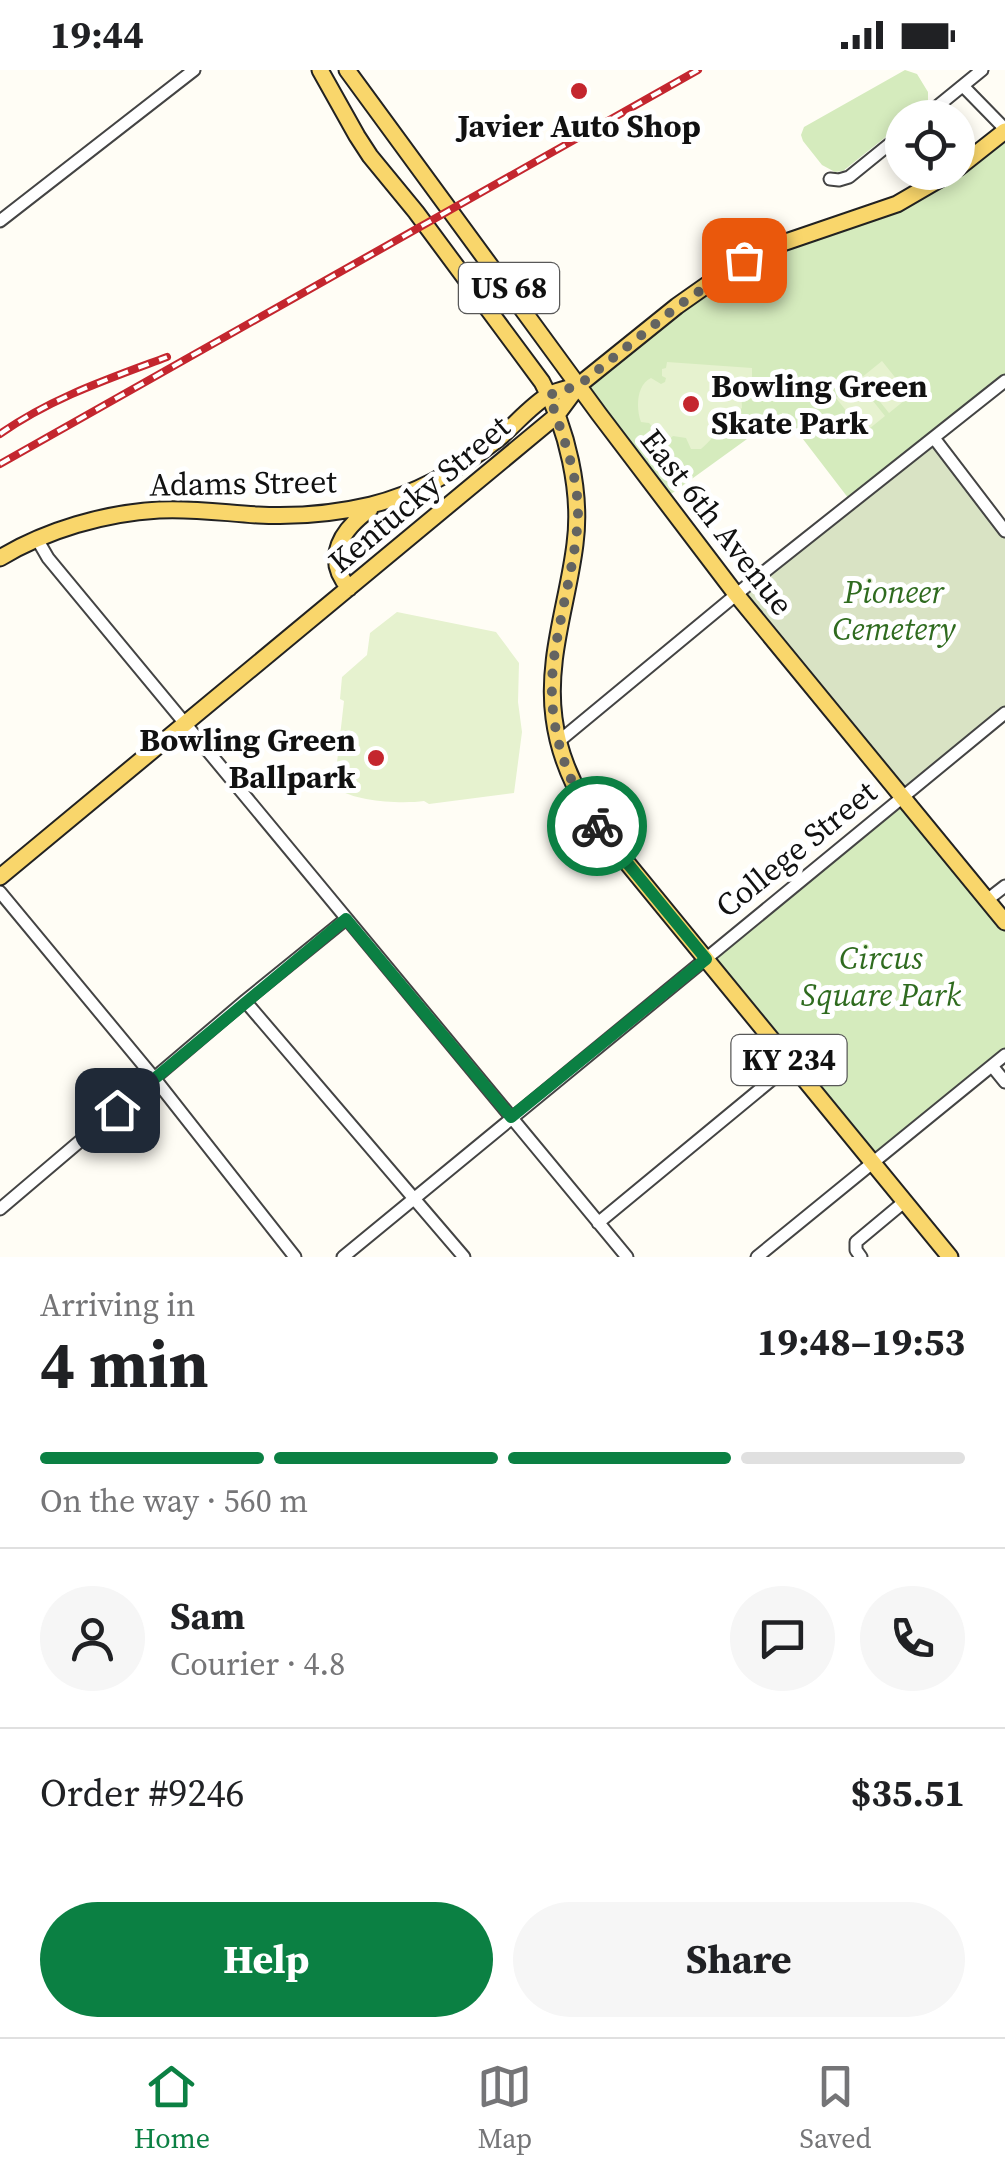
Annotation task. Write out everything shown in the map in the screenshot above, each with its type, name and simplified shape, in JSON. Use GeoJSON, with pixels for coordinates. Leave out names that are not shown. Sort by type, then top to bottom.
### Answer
{"type":"FeatureCollection","features":[{"type":"Feature","properties":{"kind":"main road","name":"US 68"},"geometry":{"type":"LineString","coordinates":[[320,70],[357,136],[542,382],[556,416]]}},
{"type":"Feature","properties":{"kind":"main road","name":"East 6th Avenue"},"geometry":{"type":"LineString","coordinates":[[347,70],[737,595],[1005,922]]}},
{"type":"Feature","properties":{"kind":"main road","name":"Kentucky Street"},"geometry":{"type":"LineString","coordinates":[[975,154],[1005,130]]}},
{"type":"Feature","properties":{"kind":"main road","name":"Kentucky Street"},"geometry":{"type":"LineString","coordinates":[[0,877],[556,416],[579,385],[678,306],[744,260],[897,204],[921,190]]}},
{"type":"Feature","properties":{"kind":"main road","name":"Adams Street"},"geometry":{"type":"LineString","coordinates":[[0,558],[37,540],[102,518],[158,510],[300,516],[377,504],[461,466],[549,395],[579,385]]}},
{"type":"Feature","properties":{"kind":"main road","name":"KY 234"},"geometry":{"type":"LineString","coordinates":[[556,416],[571,462],[578,516],[552,682],[558,742],[570,778],[591,816],[950,1257]]}},
{"type":"Feature","properties":{"kind":"main road"},"geometry":{"type":"LineString","coordinates":[[348,588],[337,566],[340,542],[352,522],[377,504]]}},
{"type":"Feature","properties":{"kind":"street"},"geometry":{"type":"LineString","coordinates":[[0,221],[194,70]]}},
{"type":"Feature","properties":{"kind":"street"},"geometry":{"type":"LineString","coordinates":[[946,100],[982,70]]}},
{"type":"Feature","properties":{"kind":"street"},"geometry":{"type":"LineString","coordinates":[[963,86],[1005,130]]}},
{"type":"Feature","properties":{"kind":"street"},"geometry":{"type":"LineString","coordinates":[[830,180],[850,177],[885,148]]}},
{"type":"Feature","properties":{"kind":"street"},"geometry":{"type":"LineString","coordinates":[[558,742],[1005,381]]}},
{"type":"Feature","properties":{"kind":"street"},"geometry":{"type":"LineString","coordinates":[[934,438],[1005,531]]}},
{"type":"Feature","properties":{"kind":"street"},"geometry":{"type":"LineString","coordinates":[[37,540],[184,724],[627,1257]]}},
{"type":"Feature","properties":{"kind":"street","name":"College Street"},"geometry":{"type":"LineString","coordinates":[[343,1257],[1005,713]]}},
{"type":"Feature","properties":{"kind":"street"},"geometry":{"type":"LineString","coordinates":[[988,900],[1005,886]]}},
{"type":"Feature","properties":{"kind":"street"},"geometry":{"type":"LineString","coordinates":[[0,892],[295,1257]]}},
{"type":"Feature","properties":{"kind":"street"},"geometry":{"type":"LineString","coordinates":[[0,1209],[346,919]]}},
{"type":"Feature","properties":{"kind":"street"},"geometry":{"type":"LineString","coordinates":[[245,1001],[464,1257]]}},
{"type":"Feature","properties":{"kind":"street"},"geometry":{"type":"LineString","coordinates":[[757,1257],[1005,1055]]}},
{"type":"Feature","properties":{"kind":"street"},"geometry":{"type":"LineString","coordinates":[[598,1223],[792,1064]]}},
{"type":"Feature","properties":{"kind":"street"},"geometry":{"type":"LineString","coordinates":[[992,1066],[1005,1082]]}},
{"type":"Feature","properties":{"kind":"street"},"geometry":{"type":"LineString","coordinates":[[860,1257],[856,1242],[904,1202]]}},
{"type":"Feature","properties":{"kind":"green space"},"geometry":{"type":"Polygon","coordinates":[[[905,70],[917,74],[928,92],[928,100],[885,100],[885,138],[843,171],[835,172],[822,165],[803,141],[804,127],[905,70]]]}},
{"type":"Feature","properties":{"kind":"green space"},"geometry":{"type":"Polygon","coordinates":[[[1005,131],[1005,380],[852,503],[783,413],[664,499],[579,385],[731,268],[925,190],[975,190],[975,153],[1005,131]]]}},
{"type":"Feature","properties":{"kind":"green space"},"geometry":{"type":"Polygon","coordinates":[[[882,361],[910,396],[889,413],[861,378],[882,361]]]}},
{"type":"Feature","properties":{"kind":"green space","name":"Bowling Green Skate Park"},"geometry":{"type":"Polygon","coordinates":[[[667,362],[752,368],[752,379],[741,388],[742,408],[701,449],[691,449],[686,438],[673,436],[658,442],[650,433],[652,426],[641,422],[640,392],[651,378],[661,384],[665,382],[662,369],[667,362]]]}},
{"type":"Feature","properties":{"kind":"green space"},"geometry":{"type":"Polygon","coordinates":[[[857,381],[885,416],[864,433],[836,398],[857,381]]]}},
{"type":"Feature","properties":{"kind":"green space","name":"Pioneer Cemetery"},"geometry":{"type":"Polygon","coordinates":[[[934,438],[1005,527],[1005,714],[902,797],[735,593],[934,438]]]}},
{"type":"Feature","properties":{"kind":"green space"},"geometry":{"type":"Polygon","coordinates":[[[397,612],[496,632],[519,663],[522,732],[514,793],[429,804],[366,799],[337,788],[344,701],[340,699],[342,677],[367,655],[370,633],[397,612]]]}},
{"type":"Feature","properties":{"kind":"green space","name":"Circus Square Park"},"geometry":{"type":"Polygon","coordinates":[[[902,797],[1005,923],[1005,1055],[872,1162],[706,959],[902,797]]]}},
{"type":"Feature","properties":{"kind":"railway"},"geometry":{"type":"LineString","coordinates":[[0,464],[698,70]]}},
{"type":"Feature","properties":{"kind":"railway"},"geometry":{"type":"LineString","coordinates":[[0,434],[60,400],[167,357]]}},
{"type":"Feature","properties":{"kind":"way so far"},"geometry":{"type":"LineString","coordinates":[[597,826],[570,778],[554,718],[554,654],[578,516],[571,462],[549,395],[579,385],[678,306],[744,260]]}},
{"type":"Feature","properties":{"kind":"place","name":"Javier Auto Shop"},"geometry":{"type":"Point","coordinates":[579,91]}},
{"type":"Feature","properties":{"kind":"place","name":"Bowling Green Skate Park"},"geometry":{"type":"Point","coordinates":[691,404]}},
{"type":"Feature","properties":{"kind":"place","name":"Bowling Green Ballpark"},"geometry":{"type":"Point","coordinates":[376,758]}},
{"type":"Feature","properties":{"kind":"route"},"geometry":{"type":"LineString","coordinates":[[117,1110],[346,919],[511,1117],[706,959],[597,826]]}}]}
